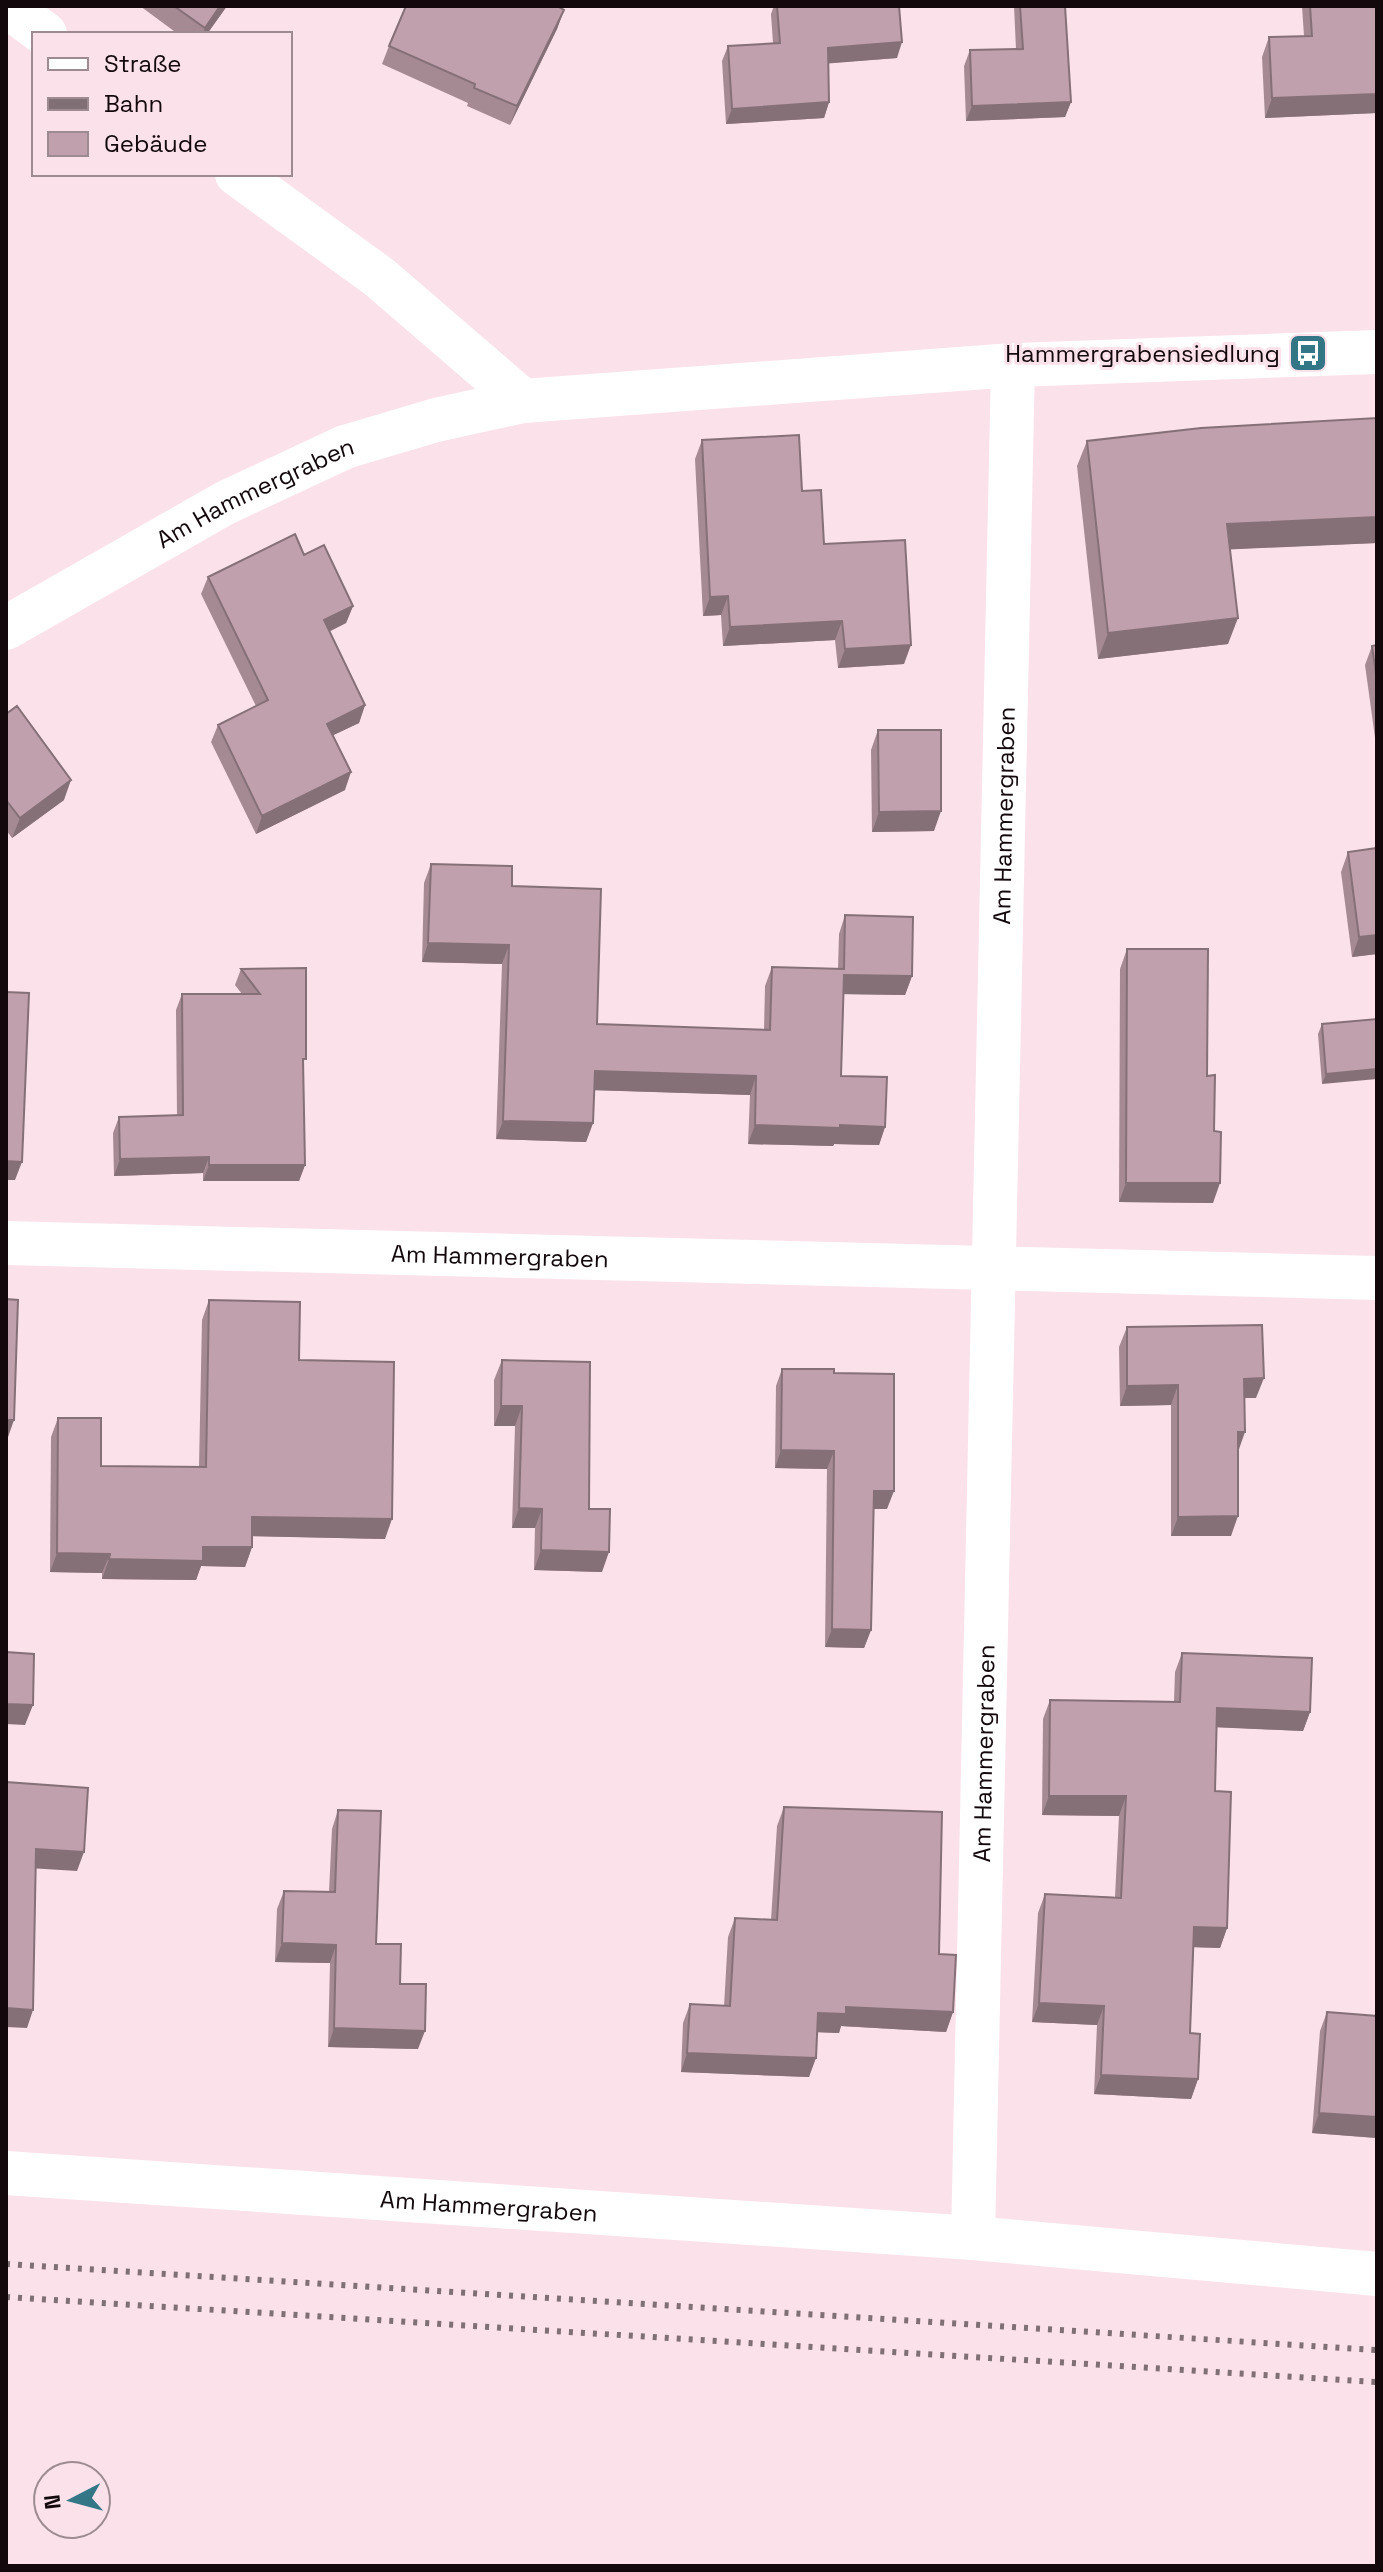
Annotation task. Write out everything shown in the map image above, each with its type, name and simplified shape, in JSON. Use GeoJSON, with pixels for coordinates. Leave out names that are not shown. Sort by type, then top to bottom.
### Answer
{"type":"FeatureCollection","features":[{"type":"Feature","properties":{"kind":"street"},"geometry":{"type":"LineString","coordinates":[[7,6],[42,32]]}},
{"type":"Feature","properties":{"kind":"street"},"geometry":{"type":"LineString","coordinates":[[240,176],[379,277],[523,401]]}},
{"type":"Feature","properties":{"kind":"street","name":"Am Hammergraben"},"geometry":{"type":"LineString","coordinates":[[6,628],[225,503],[345,447],[436,420],[523,401],[1013,365],[1377,352]]}},
{"type":"Feature","properties":{"kind":"street","name":"Am Hammergraben"},"geometry":{"type":"LineString","coordinates":[[973,2238],[1013,365]]}},
{"type":"Feature","properties":{"kind":"street","name":"Am Hammergraben"},"geometry":{"type":"LineString","coordinates":[[6,1243],[1377,1278]]}},
{"type":"Feature","properties":{"kind":"street","name":"Am Hammergraben"},"geometry":{"type":"LineString","coordinates":[[6,2173],[973,2238],[1377,2274]]}},
{"type":"Feature","properties":{"kind":"building"},"geometry":{"type":"Polygon","coordinates":[[[174,6],[220,6],[205,28],[174,6]]]}},
{"type":"Feature","properties":{"kind":"building"},"geometry":{"type":"Polygon","coordinates":[[[406,6],[557,6],[564,10],[517,106],[389,46],[406,6]]]}},
{"type":"Feature","properties":{"kind":"building"},"geometry":{"type":"Polygon","coordinates":[[[777,6],[899,6],[902,42],[828,48],[829,102],[732,109],[728,46],[780,43],[777,6]]]}},
{"type":"Feature","properties":{"kind":"building"},"geometry":{"type":"Polygon","coordinates":[[[1020,6],[1065,6],[1071,102],[972,106],[970,50],[1023,49],[1020,6]]]}},
{"type":"Feature","properties":{"kind":"building"},"geometry":{"type":"Polygon","coordinates":[[[1310,6],[1377,6],[1377,94],[1272,98],[1269,37],[1312,36],[1310,6]]]}},
{"type":"Feature","properties":{"kind":"building"},"geometry":{"type":"Polygon","coordinates":[[[1377,418],[1377,517],[1227,524],[1238,618],[1108,633],[1087,441],[1201,428],[1377,418]]]}},
{"type":"Feature","properties":{"kind":"building"},"geometry":{"type":"Polygon","coordinates":[[[799,435],[802,491],[821,490],[824,544],[905,540],[911,645],[845,649],[842,621],[730,627],[728,596],[710,597],[702,440],[799,435]]]}},
{"type":"Feature","properties":{"kind":"building"},"geometry":{"type":"Polygon","coordinates":[[[295,534],[304,555],[324,545],[353,606],[324,620],[365,705],[327,724],[351,772],[262,816],[218,725],[268,700],[208,577],[295,534]]]}},
{"type":"Feature","properties":{"kind":"building"},"geometry":{"type":"Polygon","coordinates":[[[1377,645],[1377,681],[1372,646],[1377,645]]]}},
{"type":"Feature","properties":{"kind":"building"},"geometry":{"type":"Polygon","coordinates":[[[17,706],[71,780],[20,818],[6,800],[6,714],[17,706]]]}},
{"type":"Feature","properties":{"kind":"building"},"geometry":{"type":"Polygon","coordinates":[[[878,730],[941,730],[941,811],[879,812],[878,730]]]}},
{"type":"Feature","properties":{"kind":"building"},"geometry":{"type":"Polygon","coordinates":[[[1377,848],[1377,935],[1359,937],[1348,852],[1377,848]]]}},
{"type":"Feature","properties":{"kind":"building"},"geometry":{"type":"Polygon","coordinates":[[[431,864],[512,866],[512,886],[601,889],[597,1024],[770,1030],[772,967],[844,969],[845,915],[913,917],[912,976],[844,975],[841,1076],[887,1077],[885,1127],[755,1125],[756,1076],[595,1071],[593,1123],[503,1121],[509,945],[428,943],[431,864]]]}},
{"type":"Feature","properties":{"kind":"building"},"geometry":{"type":"Polygon","coordinates":[[[1127,949],[1208,949],[1207,1076],[1215,1075],[1214,1131],[1221,1132],[1220,1183],[1126,1183],[1127,949]]]}},
{"type":"Feature","properties":{"kind":"building"},"geometry":{"type":"Polygon","coordinates":[[[306,968],[306,1059],[303,1059],[305,1165],[209,1165],[209,1157],[120,1159],[119,1117],[183,1115],[182,994],[260,994],[241,969],[306,968]]]}},
{"type":"Feature","properties":{"kind":"building"},"geometry":{"type":"Polygon","coordinates":[[[6,992],[29,993],[22,1162],[6,1161],[6,992]]]}},
{"type":"Feature","properties":{"kind":"building"},"geometry":{"type":"Polygon","coordinates":[[[1377,1019],[1377,1069],[1326,1074],[1322,1024],[1377,1019]]]}},
{"type":"Feature","properties":{"kind":"building"},"geometry":{"type":"Polygon","coordinates":[[[6,1299],[18,1300],[14,1420],[6,1420],[6,1299]]]}},
{"type":"Feature","properties":{"kind":"building"},"geometry":{"type":"Polygon","coordinates":[[[209,1300],[300,1302],[299,1360],[394,1362],[392,1519],[252,1517],[252,1547],[203,1547],[203,1561],[109,1559],[110,1554],[57,1553],[58,1418],[101,1418],[101,1466],[206,1467],[209,1300]]]}},
{"type":"Feature","properties":{"kind":"building"},"geometry":{"type":"Polygon","coordinates":[[[1262,1325],[1264,1378],[1244,1379],[1245,1432],[1238,1432],[1238,1516],[1178,1517],[1178,1385],[1127,1386],[1127,1327],[1262,1325]]]}},
{"type":"Feature","properties":{"kind":"building"},"geometry":{"type":"Polygon","coordinates":[[[502,1360],[590,1362],[589,1509],[610,1509],[609,1552],[541,1550],[542,1509],[519,1508],[522,1406],[501,1406],[502,1360]]]}},
{"type":"Feature","properties":{"kind":"building"},"geometry":{"type":"Polygon","coordinates":[[[782,1369],[894,1374],[894,1491],[874,1491],[871,1630],[832,1629],[834,1451],[781,1450],[782,1369]]]}},
{"type":"Feature","properties":{"kind":"building"},"geometry":{"type":"Polygon","coordinates":[[[6,1652],[34,1654],[33,1705],[6,1704],[6,1652]]]}},
{"type":"Feature","properties":{"kind":"building"},"geometry":{"type":"Polygon","coordinates":[[[1182,1653],[1312,1658],[1310,1712],[1217,1708],[1215,1791],[1231,1792],[1227,1928],[1194,1927],[1190,2033],[1200,2034],[1198,2079],[1101,2075],[1104,2006],[1039,2003],[1045,1894],[1121,1898],[1126,1796],[1049,1796],[1050,1700],[1180,1702],[1182,1653]]]}},
{"type":"Feature","properties":{"kind":"building"},"geometry":{"type":"Polygon","coordinates":[[[6,1782],[88,1788],[84,1852],[36,1849],[33,2010],[6,2008],[6,1782]]]}},
{"type":"Feature","properties":{"kind":"building"},"geometry":{"type":"Polygon","coordinates":[[[784,1807],[942,1812],[939,1954],[956,1955],[953,2012],[846,2007],[846,2014],[818,2013],[816,2058],[687,2053],[690,2004],[730,2006],[735,1918],[777,1920],[784,1807]]]}},
{"type":"Feature","properties":{"kind":"building"},"geometry":{"type":"Polygon","coordinates":[[[338,1810],[381,1811],[376,1944],[401,1944],[400,1984],[426,1984],[425,2031],[334,2028],[336,1945],[282,1943],[284,1891],[335,1892],[338,1810]]]}},
{"type":"Feature","properties":{"kind":"building"},"geometry":{"type":"Polygon","coordinates":[[[1327,2012],[1377,2016],[1377,2117],[1319,2113],[1327,2012]]]}},
{"type":"Feature","properties":{"kind":"railway"},"geometry":{"type":"LineString","coordinates":[[6,2264],[1377,2350]]}},
{"type":"Feature","properties":{"kind":"railway"},"geometry":{"type":"LineString","coordinates":[[6,2297],[1377,2382]]}},
{"type":"Feature","properties":{"kind":"place","name":"Hammergrabensiedlung"},"geometry":{"type":"Point","coordinates":[1308,353]}}]}
